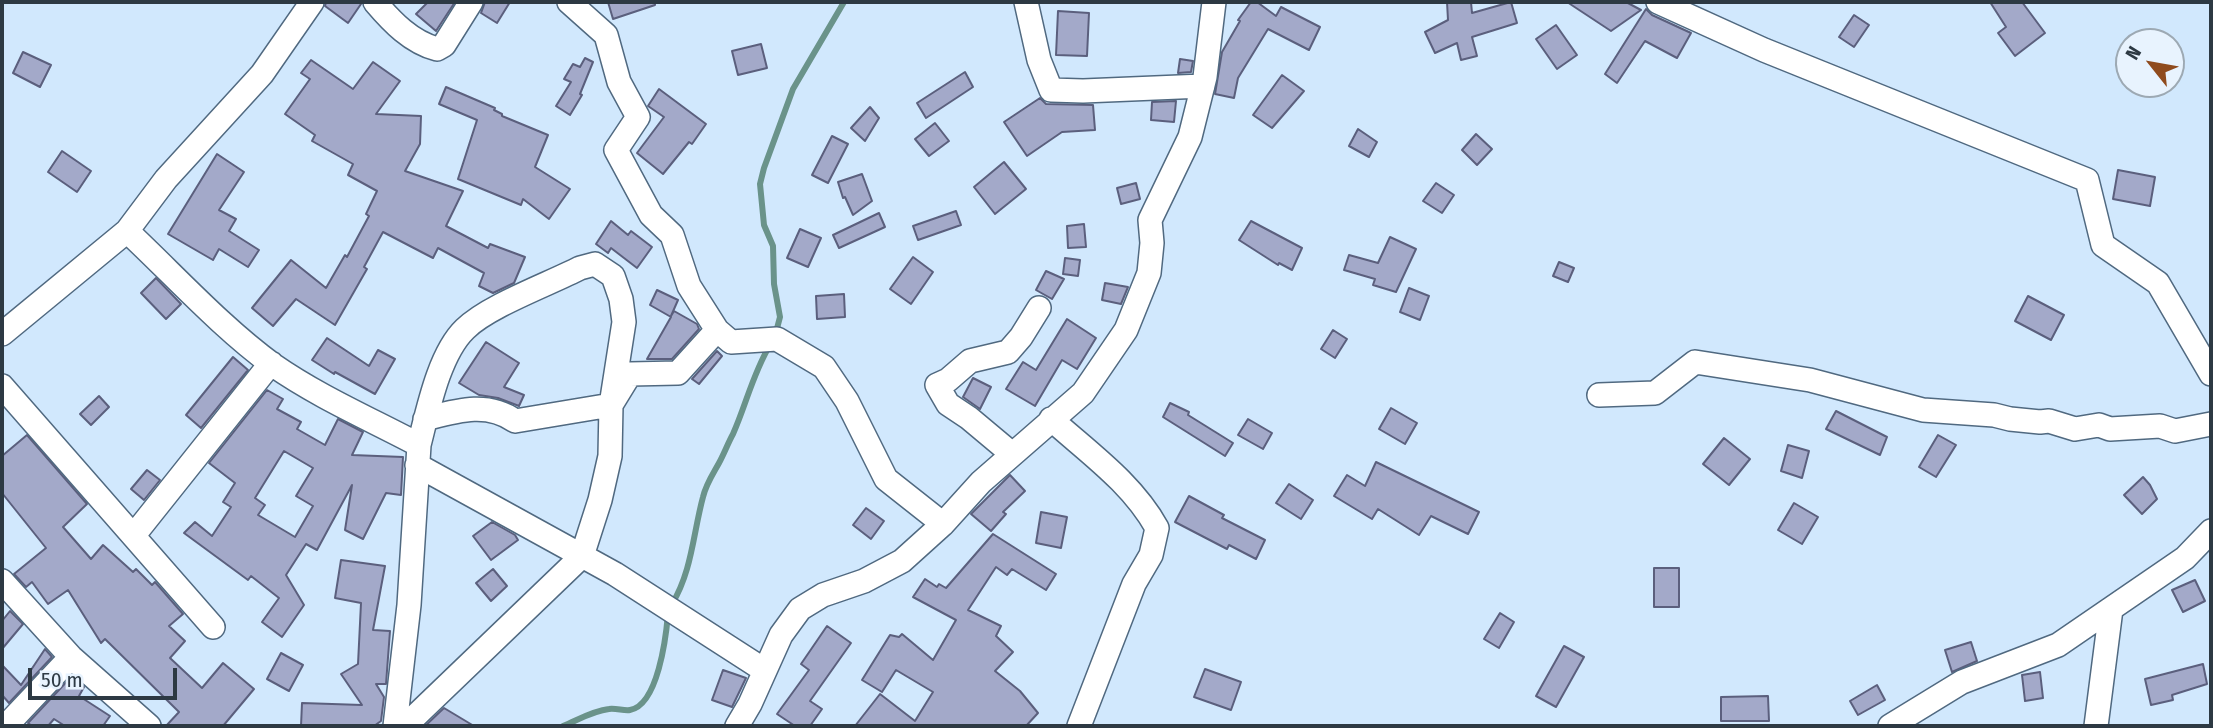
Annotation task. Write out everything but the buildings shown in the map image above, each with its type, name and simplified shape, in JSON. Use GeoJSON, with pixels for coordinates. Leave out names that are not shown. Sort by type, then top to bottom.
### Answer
{"type":"FeatureCollection","features":[{"type":"Feature","properties":{"kind":"street"},"geometry":{"type":"LineString","coordinates":[[2,334],[127,231],[166,178],[262,74],[312,2]]}},
{"type":"Feature","properties":{"kind":"street"},"geometry":{"type":"LineString","coordinates":[[375,2],[402,30],[426,46],[437,49],[444,45],[471,2]]}},
{"type":"Feature","properties":{"kind":"street"},"geometry":{"type":"LineString","coordinates":[[569,2],[606,35],[619,82],[638,117],[616,150],[651,215],[672,235],[689,286],[717,330],[731,342],[777,339],[824,367],[847,401],[886,479],[943,524]]}},
{"type":"Feature","properties":{"kind":"street"},"geometry":{"type":"LineString","coordinates":[[1026,2],[1039,60],[1051,90],[1202,86]]}},
{"type":"Feature","properties":{"kind":"street"},"geometry":{"type":"LineString","coordinates":[[737,726],[750,704],[781,635],[800,609],[823,595],[864,581],[902,561],[943,524],[981,482],[1083,393],[1126,330],[1149,273],[1152,243],[1150,220],[1190,137],[1202,86],[1214,2]]}},
{"type":"Feature","properties":{"kind":"street"},"geometry":{"type":"LineString","coordinates":[[1658,2],[1763,50],[2087,180],[2103,245],[2158,283],[2211,374]]}},
{"type":"Feature","properties":{"kind":"street"},"geometry":{"type":"LineString","coordinates":[[127,231],[271,363],[311,390],[615,574],[764,670]]}},
{"type":"Feature","properties":{"kind":"street"},"geometry":{"type":"LineString","coordinates":[[395,726],[409,605],[418,455],[425,419],[451,348],[465,328],[496,307],[580,268],[595,264],[613,276],[621,299],[624,323],[611,405],[610,456],[600,500],[582,556],[405,726]]}},
{"type":"Feature","properties":{"kind":"street"},"geometry":{"type":"LineString","coordinates":[[1012,454],[948,404],[937,385],[948,380],[970,361],[1008,352],[1039,308]]}},
{"type":"Feature","properties":{"kind":"street"},"geometry":{"type":"LineString","coordinates":[[425,419],[461,410],[491,409],[515,421],[611,405],[630,374],[678,373],[717,330]]}},
{"type":"Feature","properties":{"kind":"street"},"geometry":{"type":"LineString","coordinates":[[1599,395],[1655,393],[1695,362],[1810,380],[1923,410],[2049,421],[2075,429],[2099,425],[2110,429],[2160,426],[2175,431],[2211,424]]}},
{"type":"Feature","properties":{"kind":"street"},"geometry":{"type":"LineString","coordinates":[[134,535],[271,363]]}},
{"type":"Feature","properties":{"kind":"street"},"geometry":{"type":"LineString","coordinates":[[2,386],[213,627]]}},
{"type":"Feature","properties":{"kind":"street"},"geometry":{"type":"LineString","coordinates":[[1051,419],[1127,485],[1145,506],[1157,528],[1151,555],[1134,584],[1080,726]]}},
{"type":"Feature","properties":{"kind":"street"},"geometry":{"type":"LineString","coordinates":[[1890,726],[1962,682],[2058,645],[2185,558],[2211,531]]}},
{"type":"Feature","properties":{"kind":"street"},"geometry":{"type":"LineString","coordinates":[[2,581],[72,657],[149,726]]}},
{"type":"Feature","properties":{"kind":"street"},"geometry":{"type":"LineString","coordinates":[[2096,726],[2111,609]]}},
{"type":"Feature","properties":{"kind":"street"},"geometry":{"type":"LineString","coordinates":[[6,726],[72,657]]}},
{"type":"Feature","properties":{"kind":"waterway"},"geometry":{"type":"LineString","coordinates":[[775,336],[780,317],[774,284],[773,246],[764,225],[760,184],[793,89],[844,2]]}},
{"type":"Feature","properties":{"kind":"waterway"},"geometry":{"type":"LineString","coordinates":[[672,604],[684,579],[706,488],[733,434],[770,345]]}},
{"type":"Feature","properties":{"kind":"waterway"},"geometry":{"type":"LineString","coordinates":[[563,726],[597,712],[630,710],[640,705],[654,683],[659,669],[668,614]]}}]}
